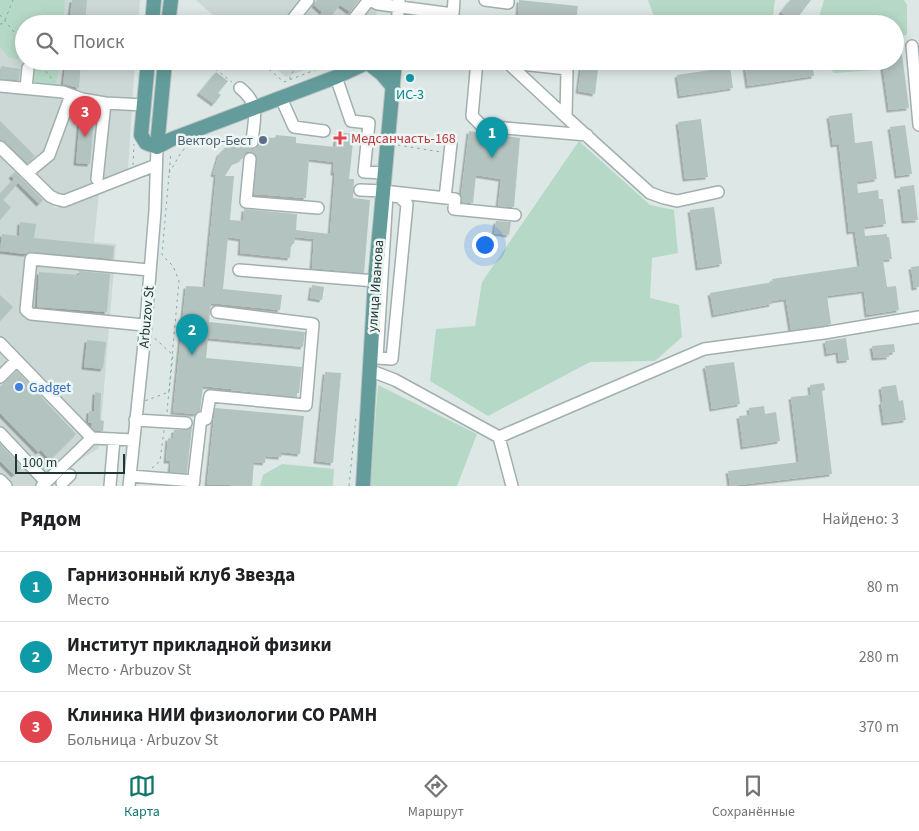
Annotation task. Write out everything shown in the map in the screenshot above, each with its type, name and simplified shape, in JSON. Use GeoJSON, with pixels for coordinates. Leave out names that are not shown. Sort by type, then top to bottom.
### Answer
{"type":"FeatureCollection","features":[{"type":"Feature","properties":{"kind":"main road"},"geometry":{"type":"LineString","coordinates":[[153,15],[154,0]]}},
{"type":"Feature","properties":{"kind":"main road"},"geometry":{"type":"LineString","coordinates":[[171,0],[173,15]]}},
{"type":"Feature","properties":{"kind":"main road"},"geometry":{"type":"LineString","coordinates":[[147,70],[140,135],[146,143],[164,147],[172,139],[352,70]]}},
{"type":"Feature","properties":{"kind":"main road","name":"Arbuzov St"},"geometry":{"type":"LineString","coordinates":[[164,147],[165,70]]}},
{"type":"Feature","properties":{"kind":"main road"},"geometry":{"type":"LineString","coordinates":[[378,70],[393,87]]}},
{"type":"Feature","properties":{"kind":"main road","name":"улица Иванова"},"geometry":{"type":"LineString","coordinates":[[363,486],[375,281],[394,70]]}},
{"type":"Feature","properties":{"kind":"street"},"geometry":{"type":"LineString","coordinates":[[296,15],[308,0]]}},
{"type":"Feature","properties":{"kind":"street"},"geometry":{"type":"LineString","coordinates":[[357,15],[369,0],[378,4],[399,4],[453,14],[454,0]]}},
{"type":"Feature","properties":{"kind":"street"},"geometry":{"type":"LineString","coordinates":[[485,0],[508,3],[508,0]]}},
{"type":"Feature","properties":{"kind":"street"},"geometry":{"type":"LineString","coordinates":[[912,46],[919,124]]}},
{"type":"Feature","properties":{"kind":"street"},"geometry":{"type":"LineString","coordinates":[[26,88],[28,70]]}},
{"type":"Feature","properties":{"kind":"street"},"geometry":{"type":"LineString","coordinates":[[476,70],[472,116],[482,126],[587,135]]}},
{"type":"Feature","properties":{"kind":"street"},"geometry":{"type":"LineString","coordinates":[[516,70],[650,193],[678,201],[718,192]]}},
{"type":"Feature","properties":{"kind":"street"},"geometry":{"type":"LineString","coordinates":[[566,117],[567,70]]}},
{"type":"Feature","properties":{"kind":"street"},"geometry":{"type":"LineString","coordinates":[[336,77],[351,121],[369,123],[364,172],[385,173]]}},
{"type":"Feature","properties":{"kind":"street"},"geometry":{"type":"LineString","coordinates":[[0,86],[67,93],[105,103],[144,105]]}},
{"type":"Feature","properties":{"kind":"street"},"geometry":{"type":"LineString","coordinates":[[240,88],[251,99],[254,109],[252,142]]}},
{"type":"Feature","properties":{"kind":"street"},"geometry":{"type":"LineString","coordinates":[[27,173],[49,155],[67,93]]}},
{"type":"Feature","properties":{"kind":"street"},"geometry":{"type":"LineString","coordinates":[[281,98],[294,127],[324,131]]}},
{"type":"Feature","properties":{"kind":"street"},"geometry":{"type":"LineString","coordinates":[[97,179],[105,103]]}},
{"type":"Feature","properties":{"kind":"street"},"geometry":{"type":"LineString","coordinates":[[0,147],[50,196],[56,200],[64,201],[156,165]]}},
{"type":"Feature","properties":{"kind":"street","name":"Arbuzov St"},"geometry":{"type":"LineString","coordinates":[[129,481],[145,334],[144,325],[155,211],[156,165],[164,147]]}},
{"type":"Feature","properties":{"kind":"street"},"geometry":{"type":"LineString","coordinates":[[445,198],[451,149]]}},
{"type":"Feature","properties":{"kind":"street"},"geometry":{"type":"LineString","coordinates":[[250,158],[246,202],[318,208]]}},
{"type":"Feature","properties":{"kind":"street"},"geometry":{"type":"LineString","coordinates":[[360,190],[455,199],[454,209],[515,215]]}},
{"type":"Feature","properties":{"kind":"street"},"geometry":{"type":"LineString","coordinates":[[387,195],[400,197],[407,204],[392,359],[377,358],[387,195]]}},
{"type":"Feature","properties":{"kind":"street"},"geometry":{"type":"LineString","coordinates":[[144,325],[32,314],[26,310],[28,284],[31,259],[150,270]]}},
{"type":"Feature","properties":{"kind":"street"},"geometry":{"type":"LineString","coordinates":[[239,270],[375,281]]}},
{"type":"Feature","properties":{"kind":"street"},"geometry":{"type":"LineString","coordinates":[[129,481],[147,477],[193,484],[201,418],[206,419],[210,396],[306,405],[313,324],[217,312]]}},
{"type":"Feature","properties":{"kind":"street"},"geometry":{"type":"LineString","coordinates":[[499,436],[704,349],[824,333],[919,317]]}},
{"type":"Feature","properties":{"kind":"street"},"geometry":{"type":"LineString","coordinates":[[0,343],[92,438],[132,440]]}},
{"type":"Feature","properties":{"kind":"street"},"geometry":{"type":"LineString","coordinates":[[0,377],[16,361]]}},
{"type":"Feature","properties":{"kind":"street"},"geometry":{"type":"LineString","coordinates":[[369,370],[395,380],[499,436],[512,486]]}},
{"type":"Feature","properties":{"kind":"street"},"geometry":{"type":"LineString","coordinates":[[135,420],[186,423]]}},
{"type":"Feature","properties":{"kind":"street"},"geometry":{"type":"LineString","coordinates":[[0,433],[44,484],[92,438]]}},
{"type":"Feature","properties":{"kind":"street"},"geometry":{"type":"LineString","coordinates":[[110,486],[114,439]]}},
{"type":"Feature","properties":{"kind":"street"},"geometry":{"type":"LineString","coordinates":[[0,480],[6,486]]}},
{"type":"Feature","properties":{"kind":"path"},"geometry":{"type":"LineString","coordinates":[[5,20],[12,0]]}},
{"type":"Feature","properties":{"kind":"path"},"geometry":{"type":"LineString","coordinates":[[0,15],[15,33]]}},
{"type":"Feature","properties":{"kind":"path"},"geometry":{"type":"LineString","coordinates":[[0,24],[7,23]]}},
{"type":"Feature","properties":{"kind":"path"},"geometry":{"type":"LineString","coordinates":[[46,70],[67,93]]}},
{"type":"Feature","properties":{"kind":"path"},"geometry":{"type":"LineString","coordinates":[[217,70],[240,88]]}},
{"type":"Feature","properties":{"kind":"path"},"geometry":{"type":"LineString","coordinates":[[270,70],[284,82],[316,70]]}},
{"type":"Feature","properties":{"kind":"path"},"geometry":{"type":"LineString","coordinates":[[291,80],[290,76],[294,70]]}},
{"type":"Feature","properties":{"kind":"path"},"geometry":{"type":"LineString","coordinates":[[398,136],[451,149]]}},
{"type":"Feature","properties":{"kind":"path"},"geometry":{"type":"LineString","coordinates":[[169,174],[182,151],[197,139]]}},
{"type":"Feature","properties":{"kind":"path"},"geometry":{"type":"LineString","coordinates":[[132,175],[134,145]]}},
{"type":"Feature","properties":{"kind":"path"},"geometry":{"type":"LineString","coordinates":[[397,145],[451,149]]}},
{"type":"Feature","properties":{"kind":"path"},"geometry":{"type":"LineString","coordinates":[[147,477],[148,472],[160,462],[166,422],[179,281],[172,266],[162,255],[169,174],[164,147]]}},
{"type":"Feature","properties":{"kind":"path"},"geometry":{"type":"LineString","coordinates":[[150,334],[173,354],[170,392],[142,402],[150,334]]}},
{"type":"Feature","properties":{"kind":"shaded area"},"geometry":{"type":"Polygon","coordinates":[[[0,0],[140,0],[139,15],[15,15],[15,70],[134,70],[128,170],[61,196],[44,191],[0,148],[0,0]]]}},
{"type":"Feature","properties":{"kind":"shaded area"},"geometry":{"type":"Polygon","coordinates":[[[196,0],[378,0],[376,15],[213,15],[196,0]]]}},
{"type":"Feature","properties":{"kind":"shaded area"},"geometry":{"type":"Polygon","coordinates":[[[278,70],[305,70],[286,77],[278,70]]]}},
{"type":"Feature","properties":{"kind":"shaded area"},"geometry":{"type":"Polygon","coordinates":[[[0,154],[55,208],[99,192],[94,242],[116,244],[99,448],[77,462],[53,486],[0,486],[0,154]]]}},
{"type":"Feature","properties":{"kind":"green space"},"geometry":{"type":"Polygon","coordinates":[[[0,0],[65,0],[64,15],[15,15],[15,59],[9,58],[0,47],[0,0]]]}},
{"type":"Feature","properties":{"kind":"green space"},"geometry":{"type":"Polygon","coordinates":[[[648,0],[775,0],[773,15],[654,15],[648,0]]]}},
{"type":"Feature","properties":{"kind":"green space"},"geometry":{"type":"Polygon","coordinates":[[[824,0],[904,0],[907,5],[907,35],[904,36],[904,15],[820,15],[824,0]]]}},
{"type":"Feature","properties":{"kind":"green space"},"geometry":{"type":"Polygon","coordinates":[[[408,10],[444,15],[408,15],[408,10]]]}},
{"type":"Feature","properties":{"kind":"green space"},"geometry":{"type":"Polygon","coordinates":[[[31,70],[58,70],[56,89],[31,84],[31,70]]]}},
{"type":"Feature","properties":{"kind":"green space"},"geometry":{"type":"Polygon","coordinates":[[[831,70],[874,70],[834,73],[831,70]]]}},
{"type":"Feature","properties":{"kind":"green space"},"geometry":{"type":"Polygon","coordinates":[[[579,141],[650,205],[674,210],[678,253],[652,258],[650,298],[679,305],[682,337],[655,361],[590,362],[488,416],[430,381],[436,329],[475,326],[482,282],[579,141]]]}},
{"type":"Feature","properties":{"kind":"green space"},"geometry":{"type":"Polygon","coordinates":[[[378,385],[477,434],[457,486],[370,486],[378,385]]]}},
{"type":"Feature","properties":{"kind":"green space"},"geometry":{"type":"Polygon","coordinates":[[[282,464],[334,469],[333,486],[260,486],[263,475],[282,464]]]}},
{"type":"Feature","properties":{"kind":"building"},"geometry":{"type":"Polygon","coordinates":[[[72,0],[87,0],[86,15],[70,15],[72,0]]]}},
{"type":"Feature","properties":{"kind":"building"},"geometry":{"type":"Polygon","coordinates":[[[317,0],[359,0],[350,12],[340,5],[332,15],[320,15],[322,12],[314,5],[317,0]]]}},
{"type":"Feature","properties":{"kind":"building"},"geometry":{"type":"Polygon","coordinates":[[[519,0],[578,6],[577,15],[518,15],[519,0]]]}},
{"type":"Feature","properties":{"kind":"building"},"geometry":{"type":"Polygon","coordinates":[[[790,0],[811,0],[799,15],[785,15],[781,12],[790,0]]]}},
{"type":"Feature","properties":{"kind":"building"},"geometry":{"type":"Polygon","coordinates":[[[1,66],[20,70],[19,80],[0,79],[1,66]]]}},
{"type":"Feature","properties":{"kind":"building"},"geometry":{"type":"Polygon","coordinates":[[[65,70],[80,70],[79,88],[63,84],[65,70]]]}},
{"type":"Feature","properties":{"kind":"building"},"geometry":{"type":"Polygon","coordinates":[[[581,70],[598,70],[595,94],[578,91],[581,70]]]}},
{"type":"Feature","properties":{"kind":"building"},"geometry":{"type":"Polygon","coordinates":[[[710,70],[730,70],[733,88],[680,96],[677,75],[710,70]]]}},
{"type":"Feature","properties":{"kind":"building"},"geometry":{"type":"Polygon","coordinates":[[[746,70],[813,70],[814,76],[748,86],[746,70]]]}},
{"type":"Feature","properties":{"kind":"building"},"geometry":{"type":"Polygon","coordinates":[[[883,70],[904,70],[909,108],[889,110],[883,70]]]}},
{"type":"Feature","properties":{"kind":"building"},"geometry":{"type":"Polygon","coordinates":[[[216,72],[228,81],[218,93],[221,95],[214,104],[199,93],[216,72]]]}},
{"type":"Feature","properties":{"kind":"building"},"geometry":{"type":"Polygon","coordinates":[[[81,106],[95,109],[90,164],[76,163],[81,106]]]}},
{"type":"Feature","properties":{"kind":"building"},"geometry":{"type":"Polygon","coordinates":[[[852,113],[855,143],[872,141],[877,179],[857,182],[858,193],[878,190],[879,199],[883,199],[886,224],[864,227],[865,236],[887,234],[887,237],[889,237],[892,259],[883,260],[887,287],[896,286],[899,310],[867,315],[864,291],[827,296],[831,324],[823,326],[791,330],[786,299],[771,301],[772,304],[714,315],[710,293],[773,282],[772,279],[860,266],[855,231],[849,232],[839,144],[833,145],[829,116],[852,113]]]}},
{"type":"Feature","properties":{"kind":"building"},"geometry":{"type":"Polygon","coordinates":[[[701,119],[708,177],[685,179],[678,122],[701,119]]]}},
{"type":"Feature","properties":{"kind":"building"},"geometry":{"type":"Polygon","coordinates":[[[0,121],[35,156],[27,163],[5,142],[0,140],[0,121]]]}},
{"type":"Feature","properties":{"kind":"building"},"geometry":{"type":"Polygon","coordinates":[[[905,125],[912,174],[897,176],[890,127],[905,125]]]}},
{"type":"Feature","properties":{"kind":"building"},"geometry":{"type":"Polygon","coordinates":[[[469,131],[481,133],[481,137],[506,140],[506,136],[520,138],[514,207],[498,206],[501,179],[476,175],[473,203],[462,202],[461,195],[469,131]]]}},
{"type":"Feature","properties":{"kind":"building"},"geometry":{"type":"Polygon","coordinates":[[[337,132],[354,134],[349,179],[354,179],[353,198],[370,200],[364,273],[312,268],[314,239],[295,237],[294,244],[291,244],[290,258],[240,253],[241,239],[228,237],[223,289],[282,295],[280,310],[211,303],[209,322],[305,332],[303,347],[208,338],[206,358],[302,367],[297,397],[203,386],[200,411],[195,414],[173,412],[186,286],[205,287],[216,175],[213,174],[219,154],[228,145],[236,142],[245,142],[247,148],[255,149],[258,146],[260,137],[275,138],[276,135],[296,137],[296,143],[335,147],[337,132]],[[246,152],[242,159],[233,163],[225,176],[234,176],[230,220],[243,221],[244,209],[297,214],[296,230],[330,234],[335,173],[333,173],[334,162],[309,159],[306,198],[254,194],[257,156],[251,152],[246,152]]]}},
{"type":"Feature","properties":{"kind":"building"},"geometry":{"type":"Polygon","coordinates":[[[15,172],[43,200],[39,204],[18,183],[3,200],[11,207],[0,220],[0,194],[14,179],[11,176],[15,172]]]}},
{"type":"Feature","properties":{"kind":"building"},"geometry":{"type":"Polygon","coordinates":[[[914,185],[918,220],[904,221],[900,187],[914,185]]]}},
{"type":"Feature","properties":{"kind":"building"},"geometry":{"type":"Polygon","coordinates":[[[714,207],[722,264],[698,268],[690,210],[714,207]]]}},
{"type":"Feature","properties":{"kind":"building"},"geometry":{"type":"Polygon","coordinates":[[[496,221],[511,222],[509,235],[494,233],[496,221]]]}},
{"type":"Feature","properties":{"kind":"building"},"geometry":{"type":"Polygon","coordinates":[[[20,222],[36,224],[34,238],[114,246],[113,259],[0,251],[2,234],[19,236],[20,222]]]}},
{"type":"Feature","properties":{"kind":"building"},"geometry":{"type":"Polygon","coordinates":[[[919,266],[919,287],[914,288],[911,267],[919,266]]]}},
{"type":"Feature","properties":{"kind":"building"},"geometry":{"type":"Polygon","coordinates":[[[79,271],[110,274],[107,312],[37,307],[39,272],[79,275],[79,271]]]}},
{"type":"Feature","properties":{"kind":"building"},"geometry":{"type":"Polygon","coordinates":[[[312,285],[324,287],[322,300],[310,298],[312,285]]]}},
{"type":"Feature","properties":{"kind":"building"},"geometry":{"type":"Polygon","coordinates":[[[0,295],[13,307],[0,321],[0,295]]]}},
{"type":"Feature","properties":{"kind":"building"},"geometry":{"type":"Polygon","coordinates":[[[846,338],[849,360],[839,361],[838,352],[827,354],[825,341],[846,338]]]}},
{"type":"Feature","properties":{"kind":"building"},"geometry":{"type":"Polygon","coordinates":[[[87,340],[106,342],[103,369],[84,367],[87,340]]]}},
{"type":"Feature","properties":{"kind":"building"},"geometry":{"type":"Polygon","coordinates":[[[894,344],[895,352],[889,353],[889,357],[874,358],[872,346],[894,344]]]}},
{"type":"Feature","properties":{"kind":"building"},"geometry":{"type":"Polygon","coordinates":[[[734,362],[740,404],[712,409],[705,366],[734,362]]]}},
{"type":"Feature","properties":{"kind":"building"},"geometry":{"type":"Polygon","coordinates":[[[17,371],[76,434],[50,460],[41,450],[38,452],[0,413],[0,387],[17,371]]]}},
{"type":"Feature","properties":{"kind":"building"},"geometry":{"type":"Polygon","coordinates":[[[325,372],[341,373],[333,463],[316,461],[325,372]]]}},
{"type":"Feature","properties":{"kind":"building"},"geometry":{"type":"Polygon","coordinates":[[[824,383],[825,390],[822,391],[832,474],[730,486],[728,471],[799,462],[791,397],[811,395],[810,385],[824,383]]]}},
{"type":"Feature","properties":{"kind":"building"},"geometry":{"type":"Polygon","coordinates":[[[896,385],[899,401],[903,400],[906,420],[884,423],[881,387],[896,385]]]}},
{"type":"Feature","properties":{"kind":"building"},"geometry":{"type":"Polygon","coordinates":[[[95,392],[101,393],[100,420],[104,421],[103,431],[95,431],[91,427],[92,423],[88,423],[89,411],[94,411],[95,392]]]}},
{"type":"Feature","properties":{"kind":"building"},"geometry":{"type":"Polygon","coordinates":[[[764,406],[765,414],[776,412],[780,441],[743,447],[739,416],[750,415],[749,408],[764,406]]]}},
{"type":"Feature","properties":{"kind":"building"},"geometry":{"type":"Polygon","coordinates":[[[215,408],[304,416],[300,454],[281,452],[281,457],[266,456],[265,463],[254,462],[252,486],[207,484],[215,408]]]}},
{"type":"Feature","properties":{"kind":"building"},"geometry":{"type":"Polygon","coordinates":[[[192,427],[187,473],[170,472],[171,461],[166,461],[168,438],[173,439],[174,430],[186,430],[192,427]]]}},
{"type":"Feature","properties":{"kind":"building"},"geometry":{"type":"Polygon","coordinates":[[[0,444],[22,468],[14,475],[0,461],[0,444]]]}},
{"type":"Feature","properties":{"kind":"place","name":"ИС-3"},"geometry":{"type":"Point","coordinates":[410,78]}},
{"type":"Feature","properties":{"kind":"place","name":"Клиника НИИ физиологии СО РАМН"},"geometry":{"type":"Point","coordinates":[85,137]}},
{"type":"Feature","properties":{"kind":"place","name":"Медсанчасть-168"},"geometry":{"type":"Point","coordinates":[340,138]}},
{"type":"Feature","properties":{"kind":"place","name":"Вектор-Бeст"},"geometry":{"type":"Point","coordinates":[263,140]}},
{"type":"Feature","properties":{"kind":"place","name":"Гарнизонный клуб Звезда"},"geometry":{"type":"Point","coordinates":[492,158]}},
{"type":"Feature","properties":{"kind":"place","name":"Институт прикладной физики"},"geometry":{"type":"Point","coordinates":[192,355]}},
{"type":"Feature","properties":{"kind":"place","name":"Gadget"},"geometry":{"type":"Point","coordinates":[19,387]}}]}
